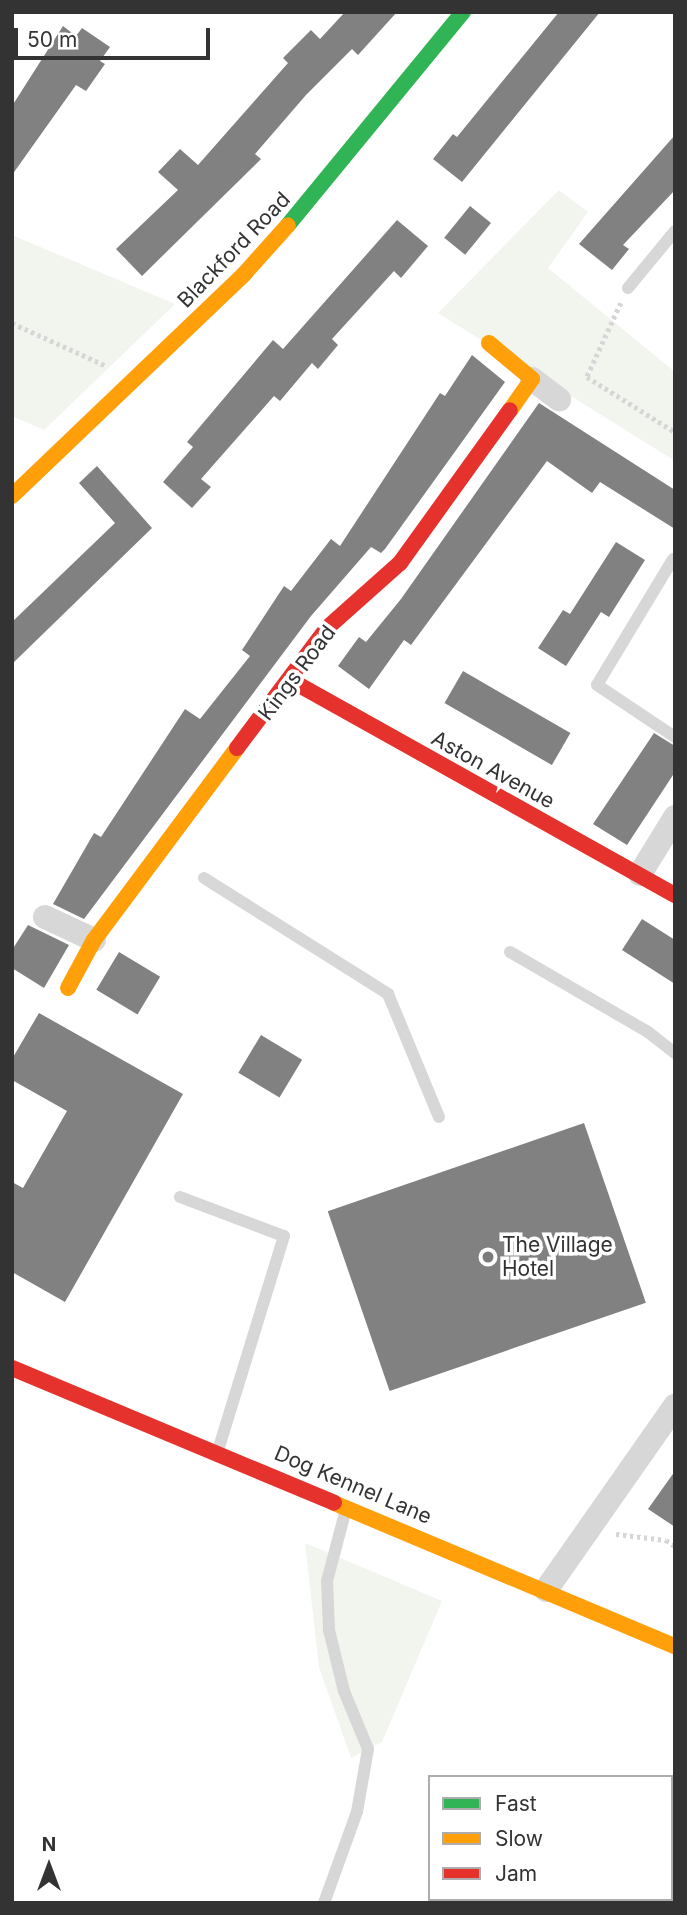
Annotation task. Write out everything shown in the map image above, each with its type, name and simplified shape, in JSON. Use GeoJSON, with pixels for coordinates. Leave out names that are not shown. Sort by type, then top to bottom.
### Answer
{"type":"FeatureCollection","features":[{"type":"Feature","properties":{"kind":"street","name":"Blackford Road"},"geometry":{"type":"LineString","coordinates":[[12,495],[261,255],[463,12]]}},
{"type":"Feature","properties":{"kind":"street"},"geometry":{"type":"LineString","coordinates":[[489,343],[559,399]]}},
{"type":"Feature","properties":{"kind":"street","name":"Kings Road"},"geometry":{"type":"LineString","coordinates":[[68,988],[94,940],[292,681],[327,628],[400,563],[532,379]]}},
{"type":"Feature","properties":{"kind":"street","name":"Aston Avenue"},"geometry":{"type":"LineString","coordinates":[[292,681],[675,895]]}},
{"type":"Feature","properties":{"kind":"street"},"geometry":{"type":"LineString","coordinates":[[640,874],[675,817]]}},
{"type":"Feature","properties":{"kind":"street"},"geometry":{"type":"LineString","coordinates":[[46,917],[94,940]]}},
{"type":"Feature","properties":{"kind":"street","name":"Dog Kennel Lane"},"geometry":{"type":"LineString","coordinates":[[12,1368],[218,1450],[675,1646]]}},
{"type":"Feature","properties":{"kind":"street"},"geometry":{"type":"LineString","coordinates":[[546,1590],[675,1406]]}},
{"type":"Feature","properties":{"kind":"lane"},"geometry":{"type":"LineString","coordinates":[[628,288],[675,231]]}},
{"type":"Feature","properties":{"kind":"lane"},"geometry":{"type":"LineString","coordinates":[[673,559],[597,685],[675,737]]}},
{"type":"Feature","properties":{"kind":"lane"},"geometry":{"type":"LineString","coordinates":[[204,878],[387,994],[439,1117]]}},
{"type":"Feature","properties":{"kind":"lane"},"geometry":{"type":"LineString","coordinates":[[510,952],[648,1032],[675,1053]]}},
{"type":"Feature","properties":{"kind":"lane"},"geometry":{"type":"LineString","coordinates":[[180,1197],[284,1236],[218,1450]]}},
{"type":"Feature","properties":{"kind":"lane"},"geometry":{"type":"LineString","coordinates":[[324,1903],[357,1812],[368,1749],[344,1691],[330,1630],[327,1581],[347,1506]]}},
{"type":"Feature","properties":{"kind":"path"},"geometry":{"type":"LineString","coordinates":[[628,288],[587,377],[675,432]]}},
{"type":"Feature","properties":{"kind":"path"},"geometry":{"type":"LineString","coordinates":[[12,323],[135,378]]}},
{"type":"Feature","properties":{"kind":"path"},"geometry":{"type":"LineString","coordinates":[[587,1531],[666,1540],[675,1546]]}},
{"type":"Feature","properties":{"kind":"shaded area"},"geometry":{"type":"Polygon","coordinates":[[[559,190],[588,212],[548,268],[675,372],[675,461],[438,313],[559,190]]]}},
{"type":"Feature","properties":{"kind":"shaded area"},"geometry":{"type":"Polygon","coordinates":[[[12,235],[175,304],[44,430],[12,416],[12,235]]]}},
{"type":"Feature","properties":{"kind":"shaded area"},"geometry":{"type":"Polygon","coordinates":[[[305,1543],[442,1601],[382,1742],[351,1758],[319,1667],[305,1543]]]}},
{"type":"Feature","properties":{"kind":"building"},"geometry":{"type":"Polygon","coordinates":[[[345,12],[397,12],[358,55],[352,49],[306,95],[255,154],[261,159],[142,276],[116,249],[178,190],[158,172],[180,149],[198,165],[288,63],[283,58],[311,30],[320,39],[345,12]]]}},
{"type":"Feature","properties":{"kind":"building"},"geometry":{"type":"Polygon","coordinates":[[[559,12],[600,12],[462,182],[433,159],[453,134],[457,137],[559,12]]]}},
{"type":"Feature","properties":{"kind":"building"},"geometry":{"type":"Polygon","coordinates":[[[63,26],[76,36],[82,28],[110,47],[100,61],[105,64],[86,91],[76,85],[12,175],[12,106],[63,26]]]}},
{"type":"Feature","properties":{"kind":"building"},"geometry":{"type":"Polygon","coordinates":[[[675,135],[675,190],[623,245],[629,249],[612,270],[579,244],[675,135]]]}},
{"type":"Feature","properties":{"kind":"building"},"geometry":{"type":"Polygon","coordinates":[[[470,206],[491,223],[465,255],[444,238],[470,206]]]}},
{"type":"Feature","properties":{"kind":"building"},"geometry":{"type":"Polygon","coordinates":[[[397,220],[428,246],[401,278],[394,271],[332,339],[338,345],[318,369],[312,363],[280,401],[274,396],[201,479],[211,487],[192,508],[163,482],[193,447],[187,442],[273,340],[283,349],[397,220]]]}},
{"type":"Feature","properties":{"kind":"building"},"geometry":{"type":"Polygon","coordinates":[[[472,355],[505,382],[385,549],[381,553],[371,547],[311,616],[84,919],[53,904],[94,833],[101,837],[185,709],[200,719],[250,656],[242,650],[284,586],[291,591],[331,539],[340,546],[440,393],[445,396],[472,355]]]}},
{"type":"Feature","properties":{"kind":"building"},"geometry":{"type":"Polygon","coordinates":[[[539,403],[675,490],[675,529],[600,482],[592,493],[547,461],[411,645],[404,640],[369,689],[338,666],[359,637],[366,642],[401,599],[539,403]]]}},
{"type":"Feature","properties":{"kind":"building"},"geometry":{"type":"Polygon","coordinates":[[[97,466],[152,528],[12,664],[12,622],[115,523],[79,483],[97,466]]]}},
{"type":"Feature","properties":{"kind":"building"},"geometry":{"type":"Polygon","coordinates":[[[616,542],[645,560],[609,617],[601,612],[566,666],[538,648],[563,610],[570,614],[616,542]]]}},
{"type":"Feature","properties":{"kind":"building"},"geometry":{"type":"Polygon","coordinates":[[[463,671],[570,733],[552,765],[444,703],[463,671]]]}},
{"type":"Feature","properties":{"kind":"building"},"geometry":{"type":"Polygon","coordinates":[[[654,733],[675,746],[675,772],[627,845],[593,824],[654,733]]]}},
{"type":"Feature","properties":{"kind":"building"},"geometry":{"type":"Polygon","coordinates":[[[642,919],[675,940],[675,984],[622,950],[642,919]]]}},
{"type":"Feature","properties":{"kind":"building"},"geometry":{"type":"Polygon","coordinates":[[[28,925],[69,945],[44,988],[12,968],[12,950],[28,925]]]}},
{"type":"Feature","properties":{"kind":"building"},"geometry":{"type":"Polygon","coordinates":[[[119,952],[160,977],[137,1014],[96,990],[119,952]]]}},
{"type":"Feature","properties":{"kind":"building"},"geometry":{"type":"Polygon","coordinates":[[[39,1013],[183,1094],[65,1302],[12,1272],[12,1182],[23,1188],[67,1111],[12,1080],[12,1059],[39,1013]]]}},
{"type":"Feature","properties":{"kind":"building"},"geometry":{"type":"Polygon","coordinates":[[[261,1035],[302,1060],[279,1097],[238,1073],[261,1035]]]}},
{"type":"Feature","properties":{"kind":"building","name":"The Village Hotel"},"geometry":{"type":"Polygon","coordinates":[[[584,1123],[646,1303],[390,1391],[328,1211],[584,1123]]]}},
{"type":"Feature","properties":{"kind":"building"},"geometry":{"type":"Polygon","coordinates":[[[675,1471],[675,1527],[648,1509],[675,1471]]]}},
{"type":"Feature","properties":{"kind":"traffic: fast"},"geometry":{"type":"LineString","coordinates":[[288,225],[463,12]]}},
{"type":"Feature","properties":{"kind":"traffic: slow"},"geometry":{"type":"LineString","coordinates":[[12,496],[245,273],[288,225]]}},
{"type":"Feature","properties":{"kind":"traffic: slow"},"geometry":{"type":"LineString","coordinates":[[489,343],[532,379],[510,410]]}},
{"type":"Feature","properties":{"kind":"traffic: slow"},"geometry":{"type":"LineString","coordinates":[[68,988],[94,940],[237,748]]}},
{"type":"Feature","properties":{"kind":"traffic: slow"},"geometry":{"type":"LineString","coordinates":[[334,1503],[675,1646]]}},
{"type":"Feature","properties":{"kind":"traffic: jam"},"geometry":{"type":"LineString","coordinates":[[237,748],[327,628],[400,563],[510,410]]}},
{"type":"Feature","properties":{"kind":"traffic: jam"},"geometry":{"type":"LineString","coordinates":[[292,681],[675,895]]}},
{"type":"Feature","properties":{"kind":"traffic: jam"},"geometry":{"type":"LineString","coordinates":[[12,1368],[334,1503]]}},
{"type":"Feature","properties":{"kind":"place","name":"The Village Hotel"},"geometry":{"type":"Point","coordinates":[488,1257]}}]}
